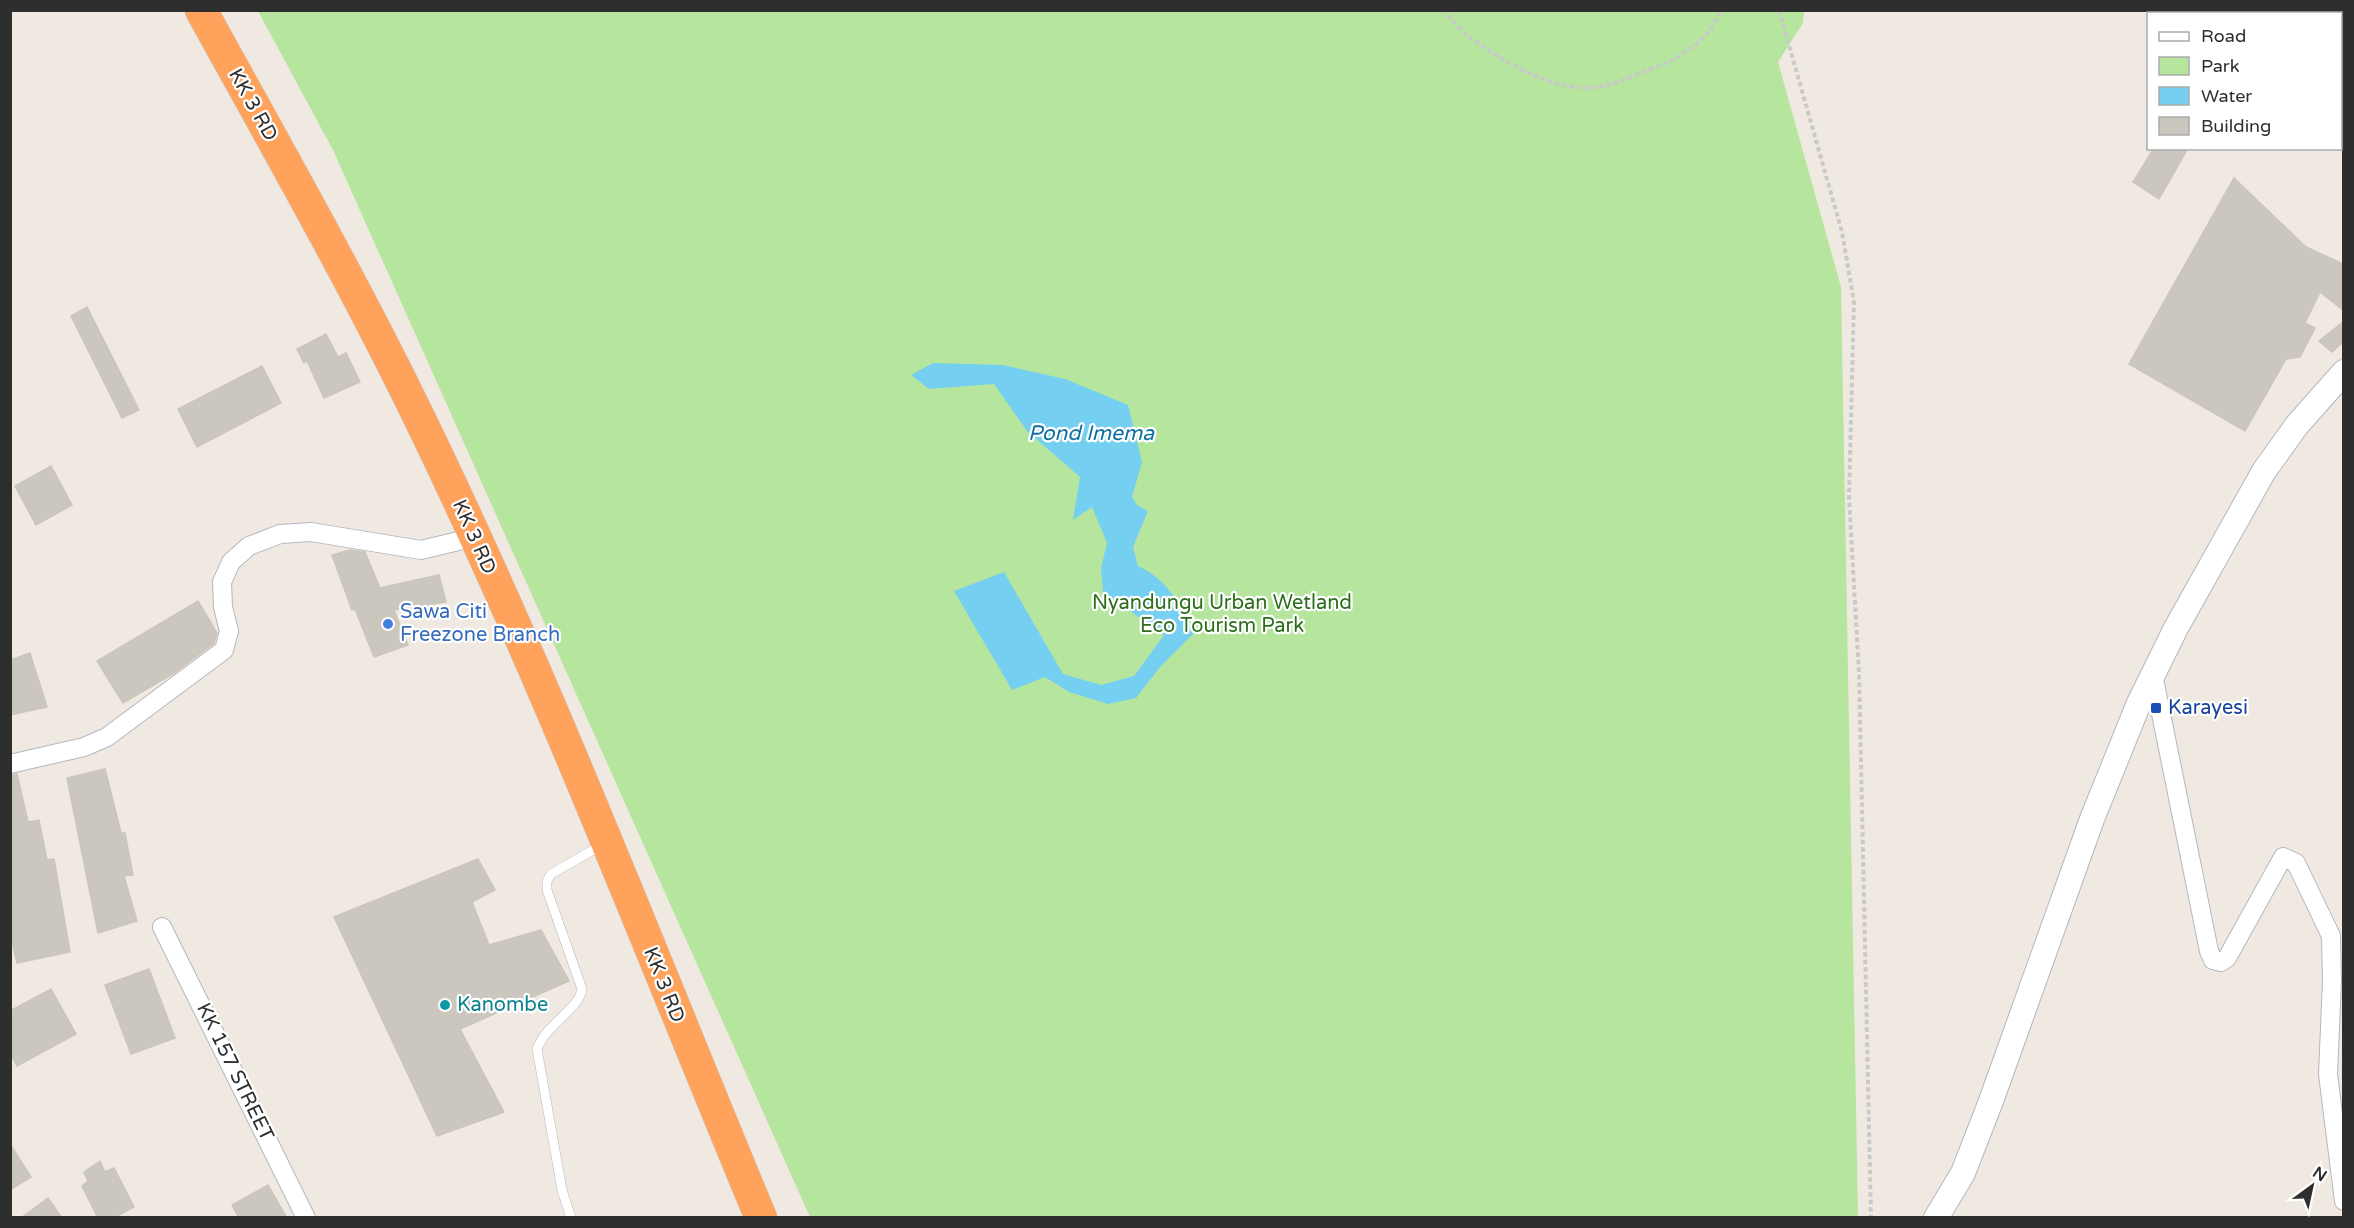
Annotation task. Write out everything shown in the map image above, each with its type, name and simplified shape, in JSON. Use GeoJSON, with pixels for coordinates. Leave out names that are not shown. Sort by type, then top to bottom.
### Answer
{"type":"FeatureCollection","features":[{"type":"Feature","properties":{"kind":"highway","name":"KK 3 RD"},"geometry":{"type":"LineString","coordinates":[[201,10],[299,188],[410,398],[475,537],[606,843],[761,1218]]}},
{"type":"Feature","properties":{"kind":"main road"},"geometry":{"type":"LineString","coordinates":[[1936,1218],[1967,1162],[2092,819],[2139,703],[2264,471],[2297,425],[2343,372]]}},
{"type":"Feature","properties":{"kind":"street"},"geometry":{"type":"LineString","coordinates":[[10,764],[84,747],[107,737],[224,650],[229,631],[222,607],[222,582],[231,562],[249,546],[280,534],[311,532],[421,550],[475,537]]}},
{"type":"Feature","properties":{"kind":"street"},"geometry":{"type":"LineString","coordinates":[[2153,674],[2209,951],[2213,960],[2221,962],[2227,958],[2283,857],[2296,863],[2327,924],[2331,936],[2332,981],[2328,1074],[2343,1201]]}},
{"type":"Feature","properties":{"kind":"street","name":"KK 157 STREET"},"geometry":{"type":"LineString","coordinates":[[162,927],[306,1218]]}},
{"type":"Feature","properties":{"kind":"lane"},"geometry":{"type":"LineString","coordinates":[[571,1218],[562,1190],[537,1049],[548,1028],[577,1003],[582,989],[548,890],[547,881],[551,874],[606,843]]}},
{"type":"Feature","properties":{"kind":"path"},"geometry":{"type":"LineString","coordinates":[[1443,10],[1475,41],[1524,70],[1565,86],[1602,87],[1665,64],[1697,44],[1718,21],[1721,10]]}},
{"type":"Feature","properties":{"kind":"path"},"geometry":{"type":"LineString","coordinates":[[1779,10],[1842,232],[1854,302],[1849,498],[1859,672],[1871,1218]]}},
{"type":"Feature","properties":{"kind":"green space","name":"Nyandungu Urban Wetland Eco Tourism Park"},"geometry":{"type":"Polygon","coordinates":[[[258,11],[1804,11],[1803,23],[1778,62],[1841,287],[1858,1217],[810,1217],[333,150],[258,11]]]}},
{"type":"Feature","properties":{"kind":"water","name":"Pond Imema"},"geometry":{"type":"Polygon","coordinates":[[[933,363],[1003,365],[1065,379],[1128,405],[1142,462],[1132,497],[1137,505],[1148,511],[1133,547],[1138,566],[1165,585],[1194,633],[1160,667],[1136,698],[1108,704],[1069,692],[1045,677],[1012,690],[954,591],[1004,572],[1063,674],[1101,685],[1134,676],[1164,635],[1103,592],[1101,568],[1107,543],[1092,507],[1073,520],[1080,477],[1027,431],[994,384],[929,389],[911,375],[933,363]]]}},
{"type":"Feature","properties":{"kind":"building"},"geometry":{"type":"Polygon","coordinates":[[[2153,150],[2187,150],[2159,199],[2133,182],[2153,150]]]}},
{"type":"Feature","properties":{"kind":"building"},"geometry":{"type":"Polygon","coordinates":[[[2234,178],[2306,247],[2343,264],[2343,310],[2320,292],[2305,323],[2315,328],[2300,357],[2286,359],[2245,431],[2129,364],[2234,178]]]}},
{"type":"Feature","properties":{"kind":"building"},"geometry":{"type":"Polygon","coordinates":[[[87,307],[139,410],[122,418],[71,316],[87,307]]]}},
{"type":"Feature","properties":{"kind":"building"},"geometry":{"type":"Polygon","coordinates":[[[2343,322],[2343,342],[2332,352],[2319,341],[2343,322]]]}},
{"type":"Feature","properties":{"kind":"building"},"geometry":{"type":"Polygon","coordinates":[[[326,334],[338,357],[346,353],[360,382],[324,398],[307,361],[304,363],[297,349],[326,334]]]}},
{"type":"Feature","properties":{"kind":"building"},"geometry":{"type":"Polygon","coordinates":[[[262,366],[281,403],[197,447],[178,409],[262,366]]]}},
{"type":"Feature","properties":{"kind":"building"},"geometry":{"type":"Polygon","coordinates":[[[51,466],[72,505],[36,525],[15,486],[51,466]]]}},
{"type":"Feature","properties":{"kind":"building"},"geometry":{"type":"Polygon","coordinates":[[[350,550],[365,552],[380,588],[439,575],[446,602],[394,610],[408,645],[374,657],[355,609],[352,610],[332,555],[350,550]]]}},
{"type":"Feature","properties":{"kind":"building"},"geometry":{"type":"Polygon","coordinates":[[[198,601],[217,633],[214,643],[174,673],[123,703],[97,661],[198,601]]]}},
{"type":"Feature","properties":{"kind":"building"},"geometry":{"type":"Polygon","coordinates":[[[30,653],[47,707],[10,715],[10,660],[30,653]]]}},
{"type":"Feature","properties":{"kind":"building"},"geometry":{"type":"Polygon","coordinates":[[[105,769],[121,833],[125,833],[133,875],[124,876],[137,921],[98,933],[67,778],[105,769]]]}},
{"type":"Feature","properties":{"kind":"building"},"geometry":{"type":"Polygon","coordinates":[[[17,774],[28,822],[39,820],[47,860],[54,859],[70,952],[17,963],[10,934],[10,775],[17,774]]]}},
{"type":"Feature","properties":{"kind":"building","name":"Kanombe"},"geometry":{"type":"Polygon","coordinates":[[[478,859],[495,890],[472,902],[489,945],[541,930],[569,981],[460,1029],[504,1112],[437,1136],[334,917],[478,859]]]}},
{"type":"Feature","properties":{"kind":"building"},"geometry":{"type":"Polygon","coordinates":[[[149,969],[175,1038],[131,1054],[105,985],[149,969]]]}},
{"type":"Feature","properties":{"kind":"building"},"geometry":{"type":"Polygon","coordinates":[[[51,989],[76,1034],[17,1066],[10,1053],[10,1011],[51,989]]]}},
{"type":"Feature","properties":{"kind":"building"},"geometry":{"type":"Polygon","coordinates":[[[10,1144],[31,1177],[10,1190],[10,1144]]]}},
{"type":"Feature","properties":{"kind":"building"},"geometry":{"type":"Polygon","coordinates":[[[100,1161],[105,1172],[114,1168],[134,1207],[113,1218],[98,1218],[82,1186],[88,1181],[84,1172],[100,1161]]]}},
{"type":"Feature","properties":{"kind":"building"},"geometry":{"type":"Polygon","coordinates":[[[268,1185],[287,1218],[239,1218],[232,1205],[268,1185]]]}},
{"type":"Feature","properties":{"kind":"building"},"geometry":{"type":"Polygon","coordinates":[[[48,1198],[62,1218],[21,1218],[48,1198]]]}},
{"type":"Feature","properties":{"kind":"place","name":"Sawa Citi Freezone Branch"},"geometry":{"type":"Point","coordinates":[388,624]}},
{"type":"Feature","properties":{"kind":"place","name":"Karayesi"},"geometry":{"type":"Point","coordinates":[2156,708]}},
{"type":"Feature","properties":{"kind":"place","name":"Kanombe"},"geometry":{"type":"Point","coordinates":[445,1005]}}]}
